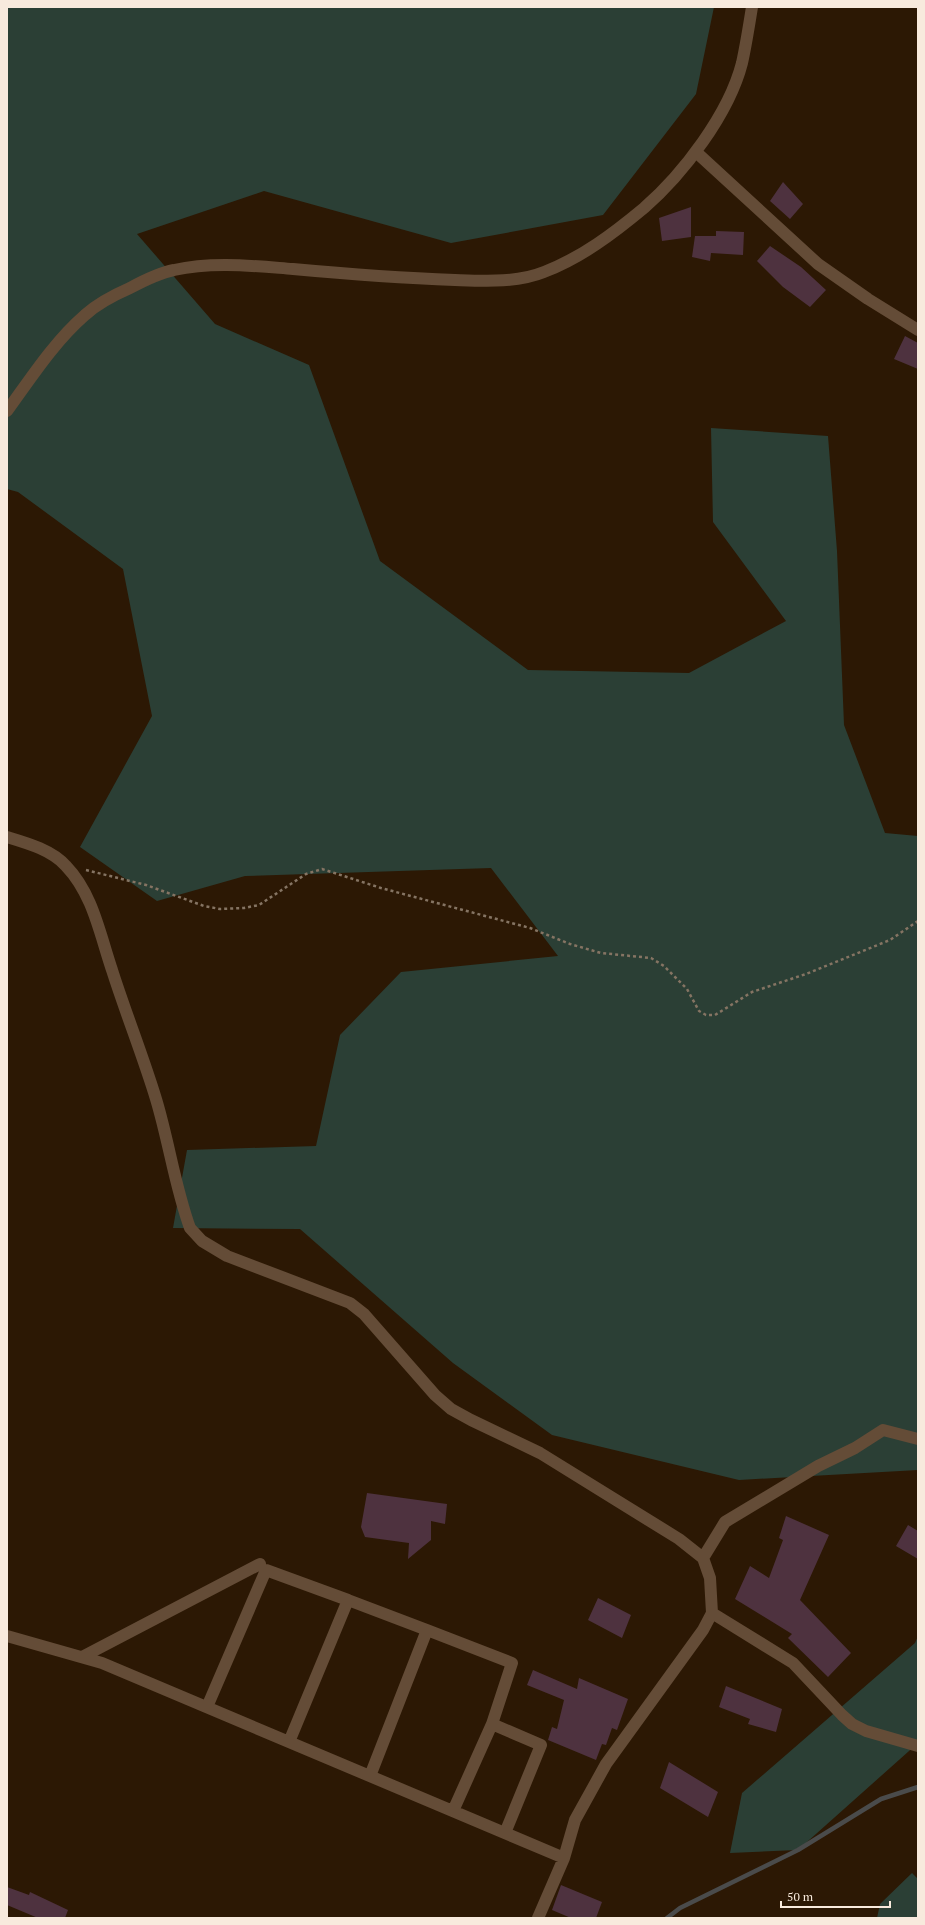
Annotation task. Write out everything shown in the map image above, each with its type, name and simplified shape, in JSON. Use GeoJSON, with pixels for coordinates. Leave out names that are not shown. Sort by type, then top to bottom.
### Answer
{"type":"FeatureCollection","features":[{"type":"Feature","properties":{"kind":"street"},"geometry":{"type":"LineString","coordinates":[[7,411],[58,342],[86,314],[110,298],[140,282],[173,270],[211,265],[254,266],[400,278],[480,280],[516,279],[542,274],[571,261],[621,227],[658,195],[696,152],[732,91],[742,65],[752,7]]}},
{"type":"Feature","properties":{"kind":"street"},"geometry":{"type":"LineString","coordinates":[[696,152],[818,264],[868,299],[918,330]]}},
{"type":"Feature","properties":{"kind":"street"},"geometry":{"type":"LineString","coordinates":[[7,837],[48,852],[66,865],[80,884],[97,920],[128,1020],[156,1100],[190,1228],[202,1241],[227,1256],[350,1302],[364,1314],[435,1395],[451,1409],[471,1420],[540,1452],[679,1539],[703,1558],[710,1578],[712,1613],[703,1630],[606,1764],[575,1820],[564,1858],[538,1918]]}},
{"type":"Feature","properties":{"kind":"street"},"geometry":{"type":"LineString","coordinates":[[703,1558],[726,1522],[818,1466],[855,1448],[883,1430],[918,1439]]}},
{"type":"Feature","properties":{"kind":"street"},"geometry":{"type":"LineString","coordinates":[[82,1657],[260,1564]]}},
{"type":"Feature","properties":{"kind":"street"},"geometry":{"type":"LineString","coordinates":[[207,1707],[266,1570],[512,1663],[492,1724],[453,1811]]}},
{"type":"Feature","properties":{"kind":"street"},"geometry":{"type":"LineString","coordinates":[[289,1742],[348,1600]]}},
{"type":"Feature","properties":{"kind":"street"},"geometry":{"type":"LineString","coordinates":[[712,1613],[793,1663],[852,1724],[866,1731],[918,1746]]}},
{"type":"Feature","properties":{"kind":"street"},"geometry":{"type":"LineString","coordinates":[[370,1776],[427,1630]]}},
{"type":"Feature","properties":{"kind":"street"},"geometry":{"type":"LineString","coordinates":[[7,1636],[102,1663],[564,1858]]}},
{"type":"Feature","properties":{"kind":"street"},"geometry":{"type":"LineString","coordinates":[[492,1724],[542,1745],[505,1833]]}},
{"type":"Feature","properties":{"kind":"path"},"geometry":{"type":"LineString","coordinates":[[66,865],[146,885],[204,906],[220,909],[259,905],[306,874],[322,869],[381,888],[530,928],[570,944],[601,953],[651,958],[664,966],[687,989],[699,1011],[706,1015],[715,1015],[752,992],[806,974],[890,940],[918,921]]}},
{"type":"Feature","properties":{"kind":"green space"},"geometry":{"type":"Polygon","coordinates":[[[7,7],[714,7],[696,94],[603,215],[451,243],[264,191],[137,234],[215,324],[309,365],[380,561],[528,670],[689,673],[786,621],[713,522],[711,428],[828,436],[837,551],[844,725],[885,833],[918,836],[918,1470],[739,1480],[552,1435],[453,1363],[300,1229],[173,1228],[187,1150],[316,1146],[340,1035],[401,972],[558,956],[491,868],[245,876],[157,901],[80,847],[152,716],[123,569],[18,492],[7,489],[7,7]]]}},
{"type":"Feature","properties":{"kind":"green space"},"geometry":{"type":"Polygon","coordinates":[[[918,1636],[918,1743],[798,1850],[730,1853],[742,1793],[915,1643],[918,1636]]]}},
{"type":"Feature","properties":{"kind":"green space"},"geometry":{"type":"Polygon","coordinates":[[[912,1873],[918,1879],[918,1918],[877,1918],[880,1904],[912,1873]]]}},
{"type":"Feature","properties":{"kind":"building"},"geometry":{"type":"Polygon","coordinates":[[[783,182],[803,204],[790,219],[770,201],[783,182]]]}},
{"type":"Feature","properties":{"kind":"building"},"geometry":{"type":"Polygon","coordinates":[[[691,207],[691,237],[662,241],[659,218],[691,207]]]}},
{"type":"Feature","properties":{"kind":"building"},"geometry":{"type":"Polygon","coordinates":[[[716,231],[744,232],[743,255],[711,253],[710,261],[692,257],[695,236],[716,236],[716,231]]]}},
{"type":"Feature","properties":{"kind":"building"},"geometry":{"type":"Polygon","coordinates":[[[770,246],[801,267],[826,290],[810,307],[783,287],[757,261],[770,246]]]}},
{"type":"Feature","properties":{"kind":"building"},"geometry":{"type":"Polygon","coordinates":[[[905,336],[918,343],[918,369],[894,359],[905,336]]]}},
{"type":"Feature","properties":{"kind":"building"},"geometry":{"type":"Polygon","coordinates":[[[367,1493],[447,1504],[445,1524],[431,1521],[431,1540],[408,1559],[409,1543],[365,1537],[361,1527],[367,1493]]]}},
{"type":"Feature","properties":{"kind":"building"},"geometry":{"type":"Polygon","coordinates":[[[786,1516],[829,1535],[800,1600],[851,1653],[828,1677],[788,1638],[792,1634],[735,1599],[750,1566],[769,1578],[783,1540],[779,1538],[786,1516]]]}},
{"type":"Feature","properties":{"kind":"building"},"geometry":{"type":"Polygon","coordinates":[[[908,1525],[918,1531],[918,1559],[896,1546],[908,1525]]]}},
{"type":"Feature","properties":{"kind":"building"},"geometry":{"type":"Polygon","coordinates":[[[598,1598],[631,1615],[622,1638],[588,1620],[598,1598]]]}},
{"type":"Feature","properties":{"kind":"building"},"geometry":{"type":"Polygon","coordinates":[[[533,1670],[577,1689],[579,1678],[628,1699],[617,1730],[612,1728],[606,1745],[602,1744],[596,1760],[548,1740],[552,1727],[557,1729],[564,1700],[527,1685],[533,1670]]]}},
{"type":"Feature","properties":{"kind":"building"},"geometry":{"type":"Polygon","coordinates":[[[726,1686],[782,1709],[776,1732],[748,1724],[750,1719],[719,1707],[726,1686]]]}},
{"type":"Feature","properties":{"kind":"building"},"geometry":{"type":"Polygon","coordinates":[[[669,1762],[718,1792],[708,1817],[660,1788],[669,1762]]]}},
{"type":"Feature","properties":{"kind":"building"},"geometry":{"type":"Polygon","coordinates":[[[561,1885],[602,1902],[596,1918],[571,1918],[552,1910],[561,1885]]]}},
{"type":"Feature","properties":{"kind":"building"},"geometry":{"type":"Polygon","coordinates":[[[7,1887],[29,1895],[30,1892],[68,1910],[65,1918],[38,1918],[7,1905],[7,1887]]]}},
{"type":"Feature","properties":{"kind":"waterway"},"geometry":{"type":"LineString","coordinates":[[667,1918],[680,1908],[798,1850],[881,1799],[918,1787]]}}]}
